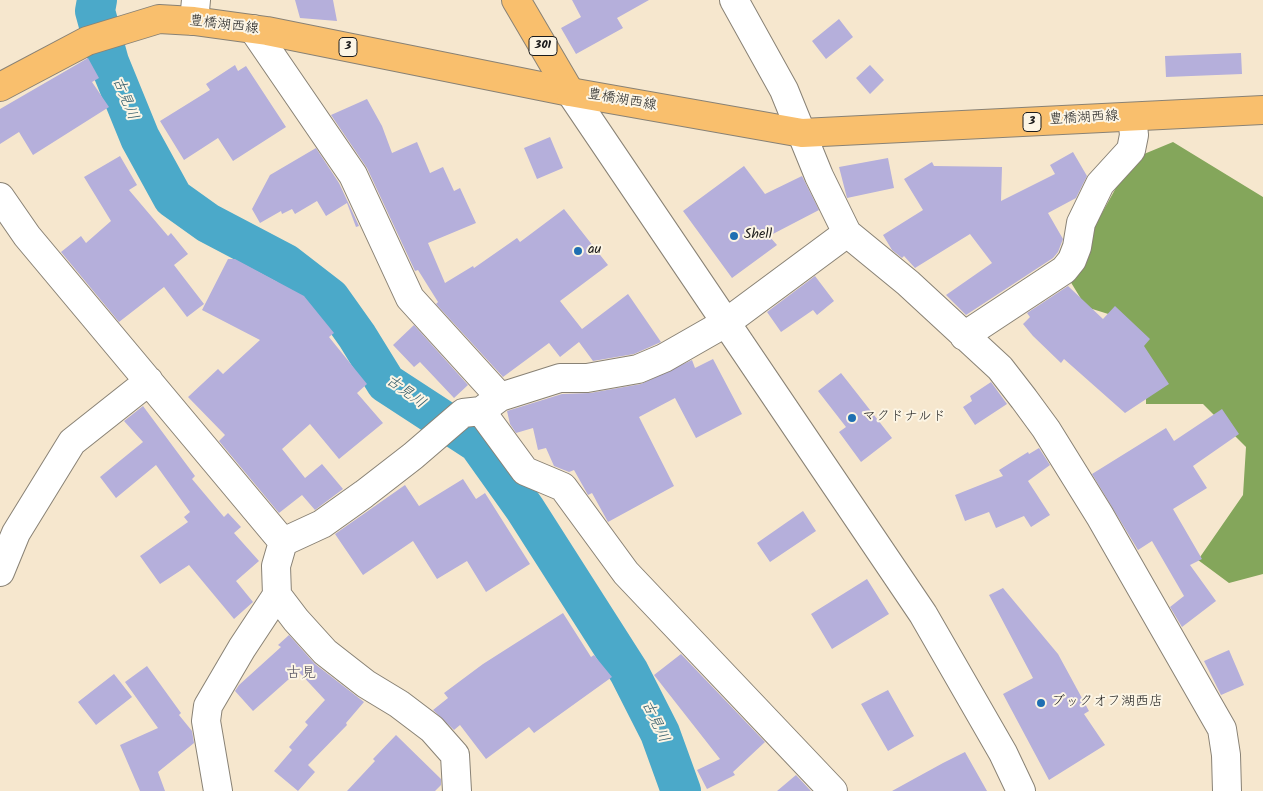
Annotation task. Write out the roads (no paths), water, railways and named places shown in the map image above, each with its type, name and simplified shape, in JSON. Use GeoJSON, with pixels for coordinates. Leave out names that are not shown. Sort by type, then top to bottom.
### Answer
{"type":"FeatureCollection","features":[{"type":"Feature","properties":{"kind":"main road","name":"301"},"geometry":{"type":"LineString","coordinates":[[516,0],[570,92]]}},
{"type":"Feature","properties":{"kind":"main road","name":"豊橋湖西線"},"geometry":{"type":"LineString","coordinates":[[0,87],[86,40],[195,10],[253,29],[570,92],[802,133],[1263,110]]}},
{"type":"Feature","properties":{"kind":"street"},"geometry":{"type":"LineString","coordinates":[[734,0],[784,90],[823,185],[847,233],[908,283],[1000,368],[1046,429],[1124,555],[1222,729],[1226,755],[1227,791]]}},
{"type":"Feature","properties":{"kind":"street"},"geometry":{"type":"LineString","coordinates":[[253,29],[353,175],[410,298],[491,404],[526,471],[563,487],[626,573],[833,791]]}},
{"type":"Feature","properties":{"kind":"street"},"geometry":{"type":"LineString","coordinates":[[570,92],[924,614],[1003,753],[1021,791]]}},
{"type":"Feature","properties":{"kind":"street"},"geometry":{"type":"LineString","coordinates":[[964,336],[1064,270],[1072,260],[1077,247],[1081,223],[1100,184],[1130,150],[1134,135],[1132,117]]}},
{"type":"Feature","properties":{"kind":"street"},"geometry":{"type":"LineString","coordinates":[[0,197],[27,236],[283,542]]}},
{"type":"Feature","properties":{"kind":"street"},"geometry":{"type":"LineString","coordinates":[[218,791],[206,721],[208,706],[242,648],[277,595],[276,566],[283,542],[322,524],[364,494],[413,456],[463,413],[560,378],[587,378],[638,369],[664,358],[727,322],[847,233]]}},
{"type":"Feature","properties":{"kind":"street"},"geometry":{"type":"LineString","coordinates":[[0,572],[16,533],[72,442],[150,381]]}},
{"type":"Feature","properties":{"kind":"street"},"geometry":{"type":"LineString","coordinates":[[277,595],[325,652],[366,684],[399,704],[432,729],[455,754],[457,791]]}},
{"type":"Feature","properties":{"kind":"waterway","name":"古見川"},"geometry":{"type":"LineString","coordinates":[[97,0],[95,11],[109,62],[140,138],[173,198],[208,223],[286,264],[330,298],[357,336],[386,383],[478,443],[525,509],[629,672],[660,733],[681,791]]}},
{"type":"Feature","properties":{"kind":"place","name":"Shell"},"geometry":{"type":"Point","coordinates":[734,236]}},
{"type":"Feature","properties":{"kind":"place","name":"au"},"geometry":{"type":"Point","coordinates":[578,251]}},
{"type":"Feature","properties":{"kind":"place","name":"マクドナルド"},"geometry":{"type":"Point","coordinates":[852,418]}},
{"type":"Feature","properties":{"kind":"place","name":"ブックオフ湖西店"},"geometry":{"type":"Point","coordinates":[1041,703]}},
{"type":"Feature","properties":{"kind":"district","name":"古見"},"geometry":{"type":"Point","coordinates":[301,674]}}]}
